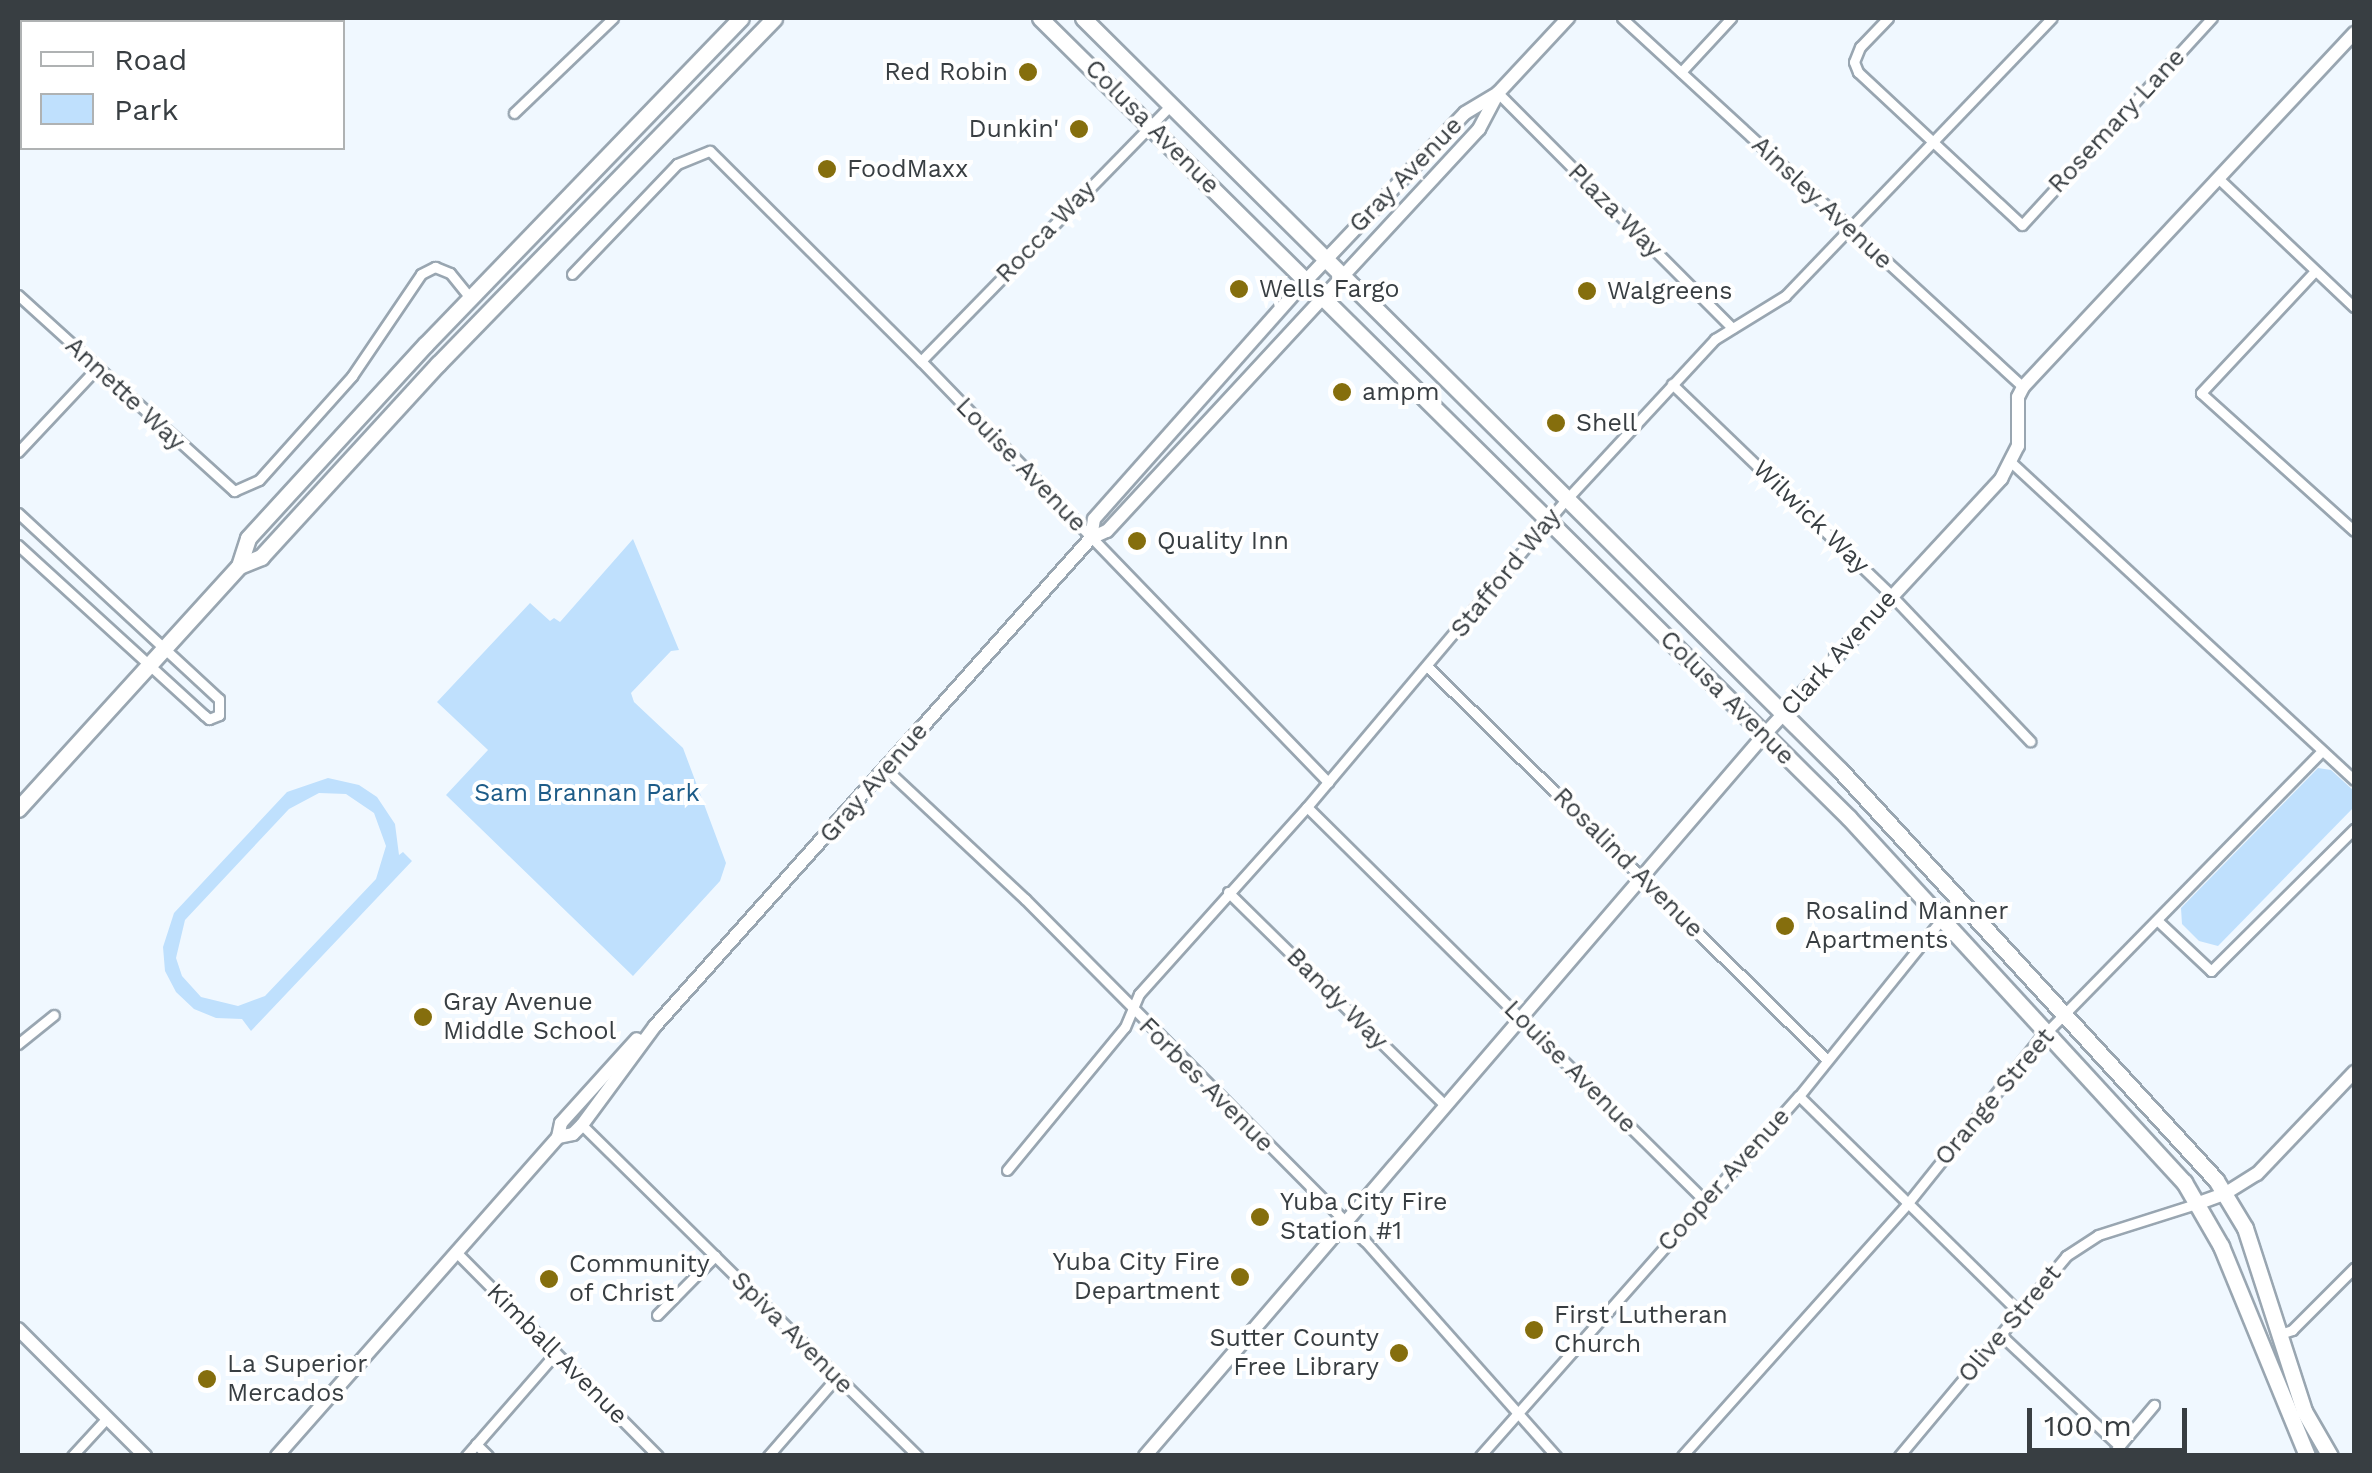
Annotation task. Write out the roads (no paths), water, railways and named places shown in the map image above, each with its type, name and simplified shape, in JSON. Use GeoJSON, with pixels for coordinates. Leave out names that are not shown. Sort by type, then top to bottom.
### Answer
{"type":"FeatureCollection","features":[{"type":"Feature","properties":{"kind":"highway"},"geometry":{"type":"LineString","coordinates":[[18,809],[239,566],[248,538],[470,298],[742,18]]}},
{"type":"Feature","properties":{"kind":"highway"},"geometry":{"type":"LineString","coordinates":[[239,566],[261,557],[438,364],[774,18]]}},
{"type":"Feature","properties":{"kind":"highway","name":"Colusa Avenue"},"geometry":{"type":"LineString","coordinates":[[1040,18],[1764,735],[1943,916],[2048,1031],[2199,1203],[2307,1456]]}},
{"type":"Feature","properties":{"kind":"highway","name":"Colusa Avenue"},"geometry":{"type":"LineString","coordinates":[[1083,18],[1783,715],[1959,898],[2226,1194],[2244,1228],[2304,1411],[2330,1456]]}},
{"type":"Feature","properties":{"kind":"highway"},"geometry":{"type":"LineString","coordinates":[[2254,1325],[2280,1334]]}},
{"type":"Feature","properties":{"kind":"main road","name":"Gray Avenue"},"geometry":{"type":"LineString","coordinates":[[1091,538],[1094,520],[1306,280],[1466,113],[1498,93],[1568,18]]}},
{"type":"Feature","properties":{"kind":"main road"},"geometry":{"type":"LineString","coordinates":[[2012,463],[2018,446],[2018,397],[2023,388],[2354,34]]}},
{"type":"Feature","properties":{"kind":"main road","name":"Gray Avenue"},"geometry":{"type":"LineString","coordinates":[[558,1137],[573,1134],[582,1125],[656,1026],[1091,538],[1107,531],[1479,129],[1498,93]]}},
{"type":"Feature","properties":{"kind":"main road","name":"Clark Avenue"},"geometry":{"type":"LineString","coordinates":[[1145,1456],[1764,735],[2012,463]]}},
{"type":"Feature","properties":{"kind":"main road","name":"Gray Avenue"},"geometry":{"type":"LineString","coordinates":[[277,1456],[558,1137],[570,1113],[648,1027],[656,1026]]}},
{"type":"Feature","properties":{"kind":"main road"},"geometry":{"type":"LineString","coordinates":[[2199,1203],[2226,1194],[2257,1174],[2354,1072]]}},
{"type":"Feature","properties":{"kind":"main road"},"geometry":{"type":"LineString","coordinates":[[18,1330],[145,1456]]}},
{"type":"Feature","properties":{"kind":"street"},"geometry":{"type":"LineString","coordinates":[[514,113],[613,18]]}},
{"type":"Feature","properties":{"kind":"street","name":"Ainsley Avenue"},"geometry":{"type":"LineString","coordinates":[[1622,18],[2023,388]]}},
{"type":"Feature","properties":{"kind":"street"},"geometry":{"type":"LineString","coordinates":[[1681,72],[1731,18]]}},
{"type":"Feature","properties":{"kind":"street"},"geometry":{"type":"LineString","coordinates":[[1888,18],[1860,47],[1854,62],[1858,72],[1936,144]]}},
{"type":"Feature","properties":{"kind":"street","name":"Stafford Way"},"geometry":{"type":"LineString","coordinates":[[1007,1170],[1125,1027],[1138,994],[1307,807],[1565,501],[1672,384],[1732,328],[1785,296],[1936,144],[2052,18]]}},
{"type":"Feature","properties":{"kind":"street","name":"Rosemary Lane"},"geometry":{"type":"LineString","coordinates":[[1936,144],[2022,225],[2212,18]]}},
{"type":"Feature","properties":{"kind":"street","name":"Plaza Way"},"geometry":{"type":"LineString","coordinates":[[1498,93],[1732,328]]}},
{"type":"Feature","properties":{"kind":"street","name":"Rocca Way"},"geometry":{"type":"LineString","coordinates":[[921,360],[1171,105]]}},
{"type":"Feature","properties":{"kind":"street","name":"Louise Avenue"},"geometry":{"type":"LineString","coordinates":[[572,274],[677,164],[710,151],[921,360],[1328,782]]}},
{"type":"Feature","properties":{"kind":"street"},"geometry":{"type":"LineString","coordinates":[[2219,179],[2354,307]]}},
{"type":"Feature","properties":{"kind":"street","name":"Annette Way"},"geometry":{"type":"LineString","coordinates":[[18,295],[234,491],[258,480],[352,376],[421,274],[435,267],[450,273],[470,298]]}},
{"type":"Feature","properties":{"kind":"street"},"geometry":{"type":"LineString","coordinates":[[2315,271],[2201,393],[2354,531]]}},
{"type":"Feature","properties":{"kind":"street"},"geometry":{"type":"LineString","coordinates":[[18,452],[97,368]]}},
{"type":"Feature","properties":{"kind":"street","name":"Wilwick Way"},"geometry":{"type":"LineString","coordinates":[[1672,384],[1891,596],[2030,741]]}},
{"type":"Feature","properties":{"kind":"street"},"geometry":{"type":"LineString","coordinates":[[2012,463],[2354,780]]}},
{"type":"Feature","properties":{"kind":"street"},"geometry":{"type":"LineString","coordinates":[[18,514],[218,699],[219,715],[209,719],[204,715],[18,545]]}},
{"type":"Feature","properties":{"kind":"street","name":"Rosalind Avenue"},"geometry":{"type":"LineString","coordinates":[[1428,667],[1827,1060]]}},
{"type":"Feature","properties":{"kind":"street","name":"Orange Street"},"geometry":{"type":"LineString","coordinates":[[1682,1456],[1908,1202],[2048,1031],[2322,750]]}},
{"type":"Feature","properties":{"kind":"street","name":"Forbes Avenue"},"geometry":{"type":"LineString","coordinates":[[886,769],[1024,899],[1132,1012],[1347,1222],[1556,1456]]}},
{"type":"Feature","properties":{"kind":"street","name":"Louise Avenue"},"geometry":{"type":"LineString","coordinates":[[1307,807],[1704,1202]]}},
{"type":"Feature","properties":{"kind":"street"},"geometry":{"type":"LineString","coordinates":[[2158,921],[2212,972],[2354,829]]}},
{"type":"Feature","properties":{"kind":"street","name":"Bandy Way"},"geometry":{"type":"LineString","coordinates":[[1228,892],[1446,1106]]}},
{"type":"Feature","properties":{"kind":"street","name":"Cooper Avenue"},"geometry":{"type":"LineString","coordinates":[[1480,1456],[1800,1096],[1959,898]]}},
{"type":"Feature","properties":{"kind":"street"},"geometry":{"type":"LineString","coordinates":[[18,1044],[54,1015]]}},
{"type":"Feature","properties":{"kind":"street"},"geometry":{"type":"LineString","coordinates":[[1800,1096],[2020,1313]]}},
{"type":"Feature","properties":{"kind":"street","name":"Spiva Avenue"},"geometry":{"type":"LineString","coordinates":[[582,1125],[918,1456]]}},
{"type":"Feature","properties":{"kind":"street","name":"Olive Street"},"geometry":{"type":"LineString","coordinates":[[1899,1456],[2080,1244],[2199,1203]]}},
{"type":"Feature","properties":{"kind":"street","name":"Kimball Avenue"},"geometry":{"type":"LineString","coordinates":[[456,1252],[658,1456]]}},
{"type":"Feature","properties":{"kind":"street"},"geometry":{"type":"LineString","coordinates":[[657,1316],[715,1256]]}},
{"type":"Feature","properties":{"kind":"street"},"geometry":{"type":"LineString","coordinates":[[2280,1334],[2292,1330],[2354,1272]]}},
{"type":"Feature","properties":{"kind":"street"},"geometry":{"type":"LineString","coordinates":[[2002,1336],[2119,1446]]}},
{"type":"Feature","properties":{"kind":"street"},"geometry":{"type":"LineString","coordinates":[[466,1456],[555,1354]]}},
{"type":"Feature","properties":{"kind":"street"},"geometry":{"type":"LineString","coordinates":[[768,1456],[836,1378]]}},
{"type":"Feature","properties":{"kind":"street"},"geometry":{"type":"LineString","coordinates":[[2111,1456],[2154,1405]]}},
{"type":"Feature","properties":{"kind":"street"},"geometry":{"type":"LineString","coordinates":[[72,1456],[107,1418]]}},
{"type":"Feature","properties":{"kind":"street"},"geometry":{"type":"LineString","coordinates":[[476,1444],[488,1456]]}},
{"type":"Feature","properties":{"kind":"place","name":"Red Robin"},"geometry":{"type":"Point","coordinates":[1028,72]}},
{"type":"Feature","properties":{"kind":"place","name":"Dunkin'"},"geometry":{"type":"Point","coordinates":[1079,129]}},
{"type":"Feature","properties":{"kind":"place","name":"FoodMaxx"},"geometry":{"type":"Point","coordinates":[827,169]}},
{"type":"Feature","properties":{"kind":"place","name":"Wells Fargo"},"geometry":{"type":"Point","coordinates":[1239,289]}},
{"type":"Feature","properties":{"kind":"place","name":"Walgreens"},"geometry":{"type":"Point","coordinates":[1587,291]}},
{"type":"Feature","properties":{"kind":"place","name":"ampm"},"geometry":{"type":"Point","coordinates":[1342,392]}},
{"type":"Feature","properties":{"kind":"place","name":"Shell"},"geometry":{"type":"Point","coordinates":[1556,423]}},
{"type":"Feature","properties":{"kind":"place","name":"Quality Inn"},"geometry":{"type":"Point","coordinates":[1137,541]}},
{"type":"Feature","properties":{"kind":"place","name":"Rosalind Manner Apartments"},"geometry":{"type":"Point","coordinates":[1785,926]}},
{"type":"Feature","properties":{"kind":"place","name":"Gray Avenue Middle School"},"geometry":{"type":"Point","coordinates":[423,1017]}},
{"type":"Feature","properties":{"kind":"place","name":"Yuba City Fire Station #1"},"geometry":{"type":"Point","coordinates":[1260,1217]}},
{"type":"Feature","properties":{"kind":"place","name":"Yuba City Fire Department"},"geometry":{"type":"Point","coordinates":[1240,1277]}},
{"type":"Feature","properties":{"kind":"place","name":"Community of Christ"},"geometry":{"type":"Point","coordinates":[549,1279]}},
{"type":"Feature","properties":{"kind":"place","name":"First Lutheran Church"},"geometry":{"type":"Point","coordinates":[1534,1330]}},
{"type":"Feature","properties":{"kind":"place","name":"Sutter County Free Library"},"geometry":{"type":"Point","coordinates":[1399,1353]}},
{"type":"Feature","properties":{"kind":"place","name":"La Superior Mercados"},"geometry":{"type":"Point","coordinates":[207,1379]}},
{"type":"Feature","properties":{"kind":"park label","name":"Sam Brannan Park"},"geometry":{"type":"Point","coordinates":[587,793]}}]}
